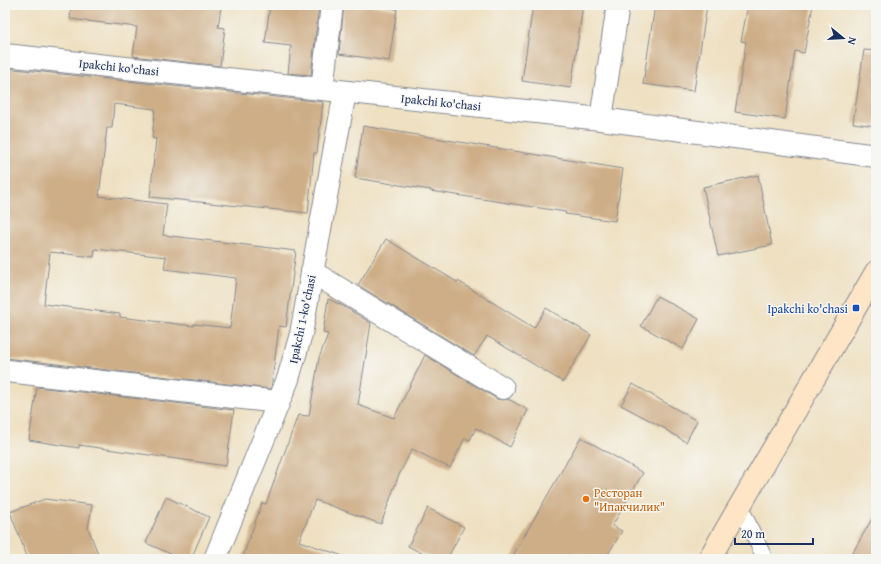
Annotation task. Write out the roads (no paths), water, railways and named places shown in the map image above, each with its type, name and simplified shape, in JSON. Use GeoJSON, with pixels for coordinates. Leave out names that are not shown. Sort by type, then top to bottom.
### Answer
{"type":"FeatureCollection","features":[{"type":"Feature","properties":{"kind":"main road"},"geometry":{"type":"LineString","coordinates":[[709,559],[876,272]]}},
{"type":"Feature","properties":{"kind":"street"},"geometry":{"type":"LineString","coordinates":[[322,89],[332,5]]}},
{"type":"Feature","properties":{"kind":"street"},"geometry":{"type":"LineString","coordinates":[[601,119],[618,5]]}},
{"type":"Feature","properties":{"kind":"street","name":"Ipakchi ko'chasi"},"geometry":{"type":"LineString","coordinates":[[5,55],[601,119],[876,156]]}},
{"type":"Feature","properties":{"kind":"street","name":"Ipakchi 1-ko'chasi"},"geometry":{"type":"LineString","coordinates":[[215,559],[288,379],[299,340],[345,92]]}},
{"type":"Feature","properties":{"kind":"street"},"geometry":{"type":"LineString","coordinates":[[312,272],[503,388]]}},
{"type":"Feature","properties":{"kind":"street"},"geometry":{"type":"LineString","coordinates":[[7,371],[278,402]]}},
{"type":"Feature","properties":{"kind":"lane"},"geometry":{"type":"LineString","coordinates":[[740,506],[765,559]]}},
{"type":"Feature","properties":{"kind":"place","name":"Ipakchi ko'chasi"},"geometry":{"type":"Point","coordinates":[856,308]}},
{"type":"Feature","properties":{"kind":"place","name":"Ресторан \"Ипакчилик\""},"geometry":{"type":"Point","coordinates":[586,499]}}]}
